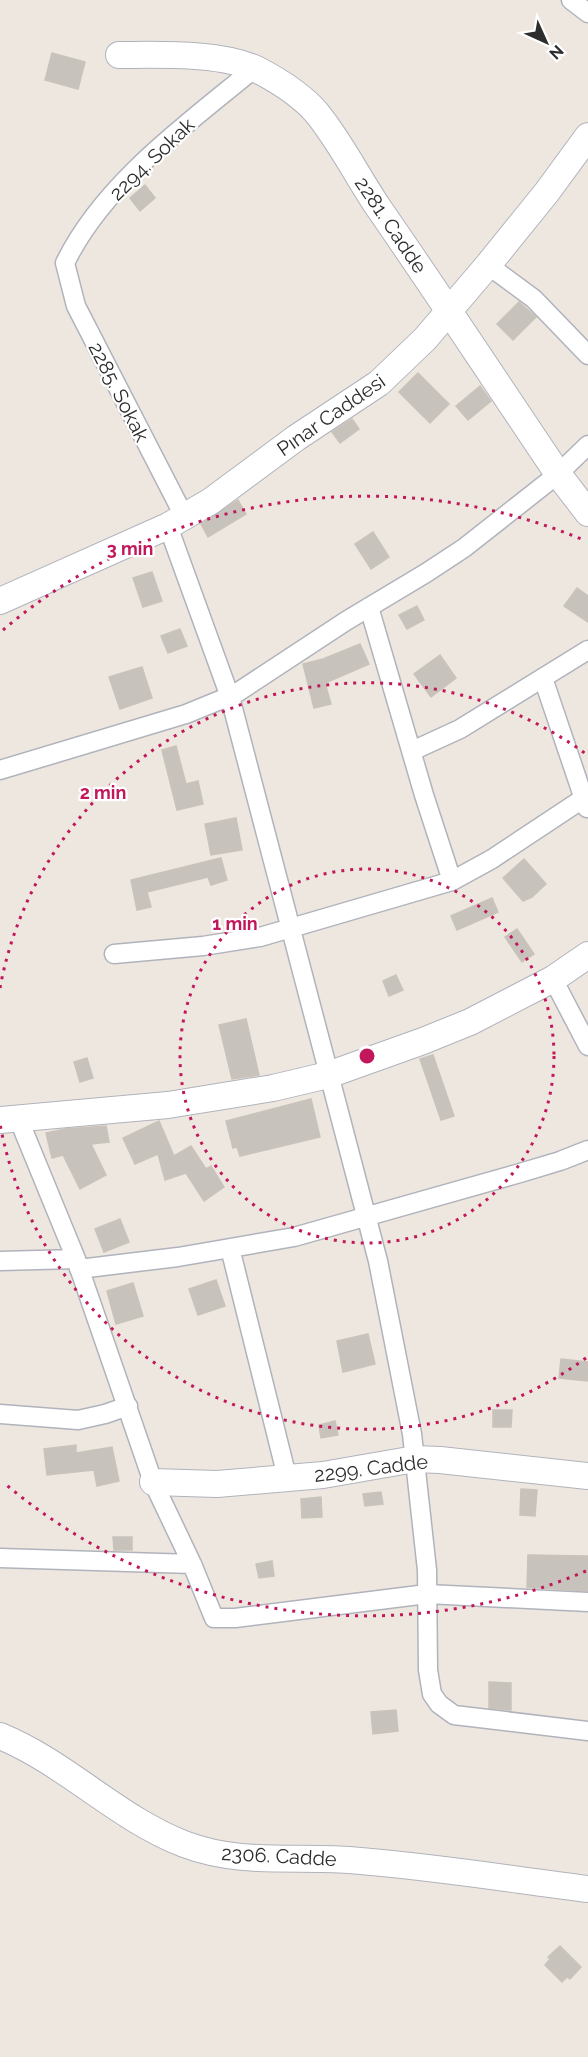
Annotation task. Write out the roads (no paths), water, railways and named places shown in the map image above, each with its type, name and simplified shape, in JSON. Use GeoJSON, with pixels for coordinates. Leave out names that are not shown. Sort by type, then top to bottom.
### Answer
{"type":"FeatureCollection","features":[{"type":"Feature","properties":{"kind":"street"},"geometry":{"type":"LineString","coordinates":[[571,0],[588,13]]}},
{"type":"Feature","properties":{"kind":"street","name":"2281. Cadde"},"geometry":{"type":"LineString","coordinates":[[119,55],[200,57],[255,68],[288,87],[316,112],[558,474],[588,513]]}},
{"type":"Feature","properties":{"kind":"street","name":"2294. Sokak"},"geometry":{"type":"LineString","coordinates":[[65,263],[87,227],[136,170],[153,153],[255,68]]}},
{"type":"Feature","properties":{"kind":"street","name":"Pınar Caddesi"},"geometry":{"type":"LineString","coordinates":[[0,601],[176,521],[211,501],[296,438],[379,383],[403,361],[488,265],[586,144]]}},
{"type":"Feature","properties":{"kind":"street","name":"2285. Sokak"},"geometry":{"type":"LineString","coordinates":[[65,263],[76,306],[176,521],[230,697],[378,1262],[412,1434],[427,1570],[428,1670],[432,1694],[439,1704],[454,1715],[588,1731]]}},
{"type":"Feature","properties":{"kind":"street"},"geometry":{"type":"LineString","coordinates":[[488,265],[534,299],[588,355]]}},
{"type":"Feature","properties":{"kind":"street"},"geometry":{"type":"LineString","coordinates":[[0,770],[186,714],[230,697],[471,543],[558,474],[588,445]]}},
{"type":"Feature","properties":{"kind":"street"},"geometry":{"type":"LineString","coordinates":[[369,607],[452,881]]}},
{"type":"Feature","properties":{"kind":"street"},"geometry":{"type":"LineString","coordinates":[[411,751],[460,729],[588,650]]}},
{"type":"Feature","properties":{"kind":"street"},"geometry":{"type":"LineString","coordinates":[[114,954],[203,946],[260,937],[452,881],[586,804],[543,678]]}},
{"type":"Feature","properties":{"kind":"street"},"geometry":{"type":"LineString","coordinates":[[588,955],[554,979],[460,1026],[328,1075],[273,1088],[168,1105],[9,1120],[77,1264],[153,1482],[192,1564],[214,1618],[235,1618],[427,1594],[588,1602]]}},
{"type":"Feature","properties":{"kind":"street"},"geometry":{"type":"LineString","coordinates":[[554,979],[588,1046]]}},
{"type":"Feature","properties":{"kind":"street"},"geometry":{"type":"LineString","coordinates":[[0,1261],[77,1264],[167,1258],[294,1237],[560,1161],[588,1150]]}},
{"type":"Feature","properties":{"kind":"street"},"geometry":{"type":"LineString","coordinates":[[230,1248],[287,1478]]}},
{"type":"Feature","properties":{"kind":"street"},"geometry":{"type":"LineString","coordinates":[[0,1414],[78,1420],[128,1406]]}},
{"type":"Feature","properties":{"kind":"street","name":"2299. Cadde"},"geometry":{"type":"LineString","coordinates":[[153,1482],[217,1484],[287,1478],[350,1471],[415,1459],[588,1476]]}},
{"type":"Feature","properties":{"kind":"street"},"geometry":{"type":"LineString","coordinates":[[0,1558],[192,1564]]}},
{"type":"Feature","properties":{"kind":"street","name":"2306. Cadde"},"geometry":{"type":"LineString","coordinates":[[0,1736],[38,1756],[161,1834],[207,1851],[231,1857],[350,1860],[588,1889]]}}]}
